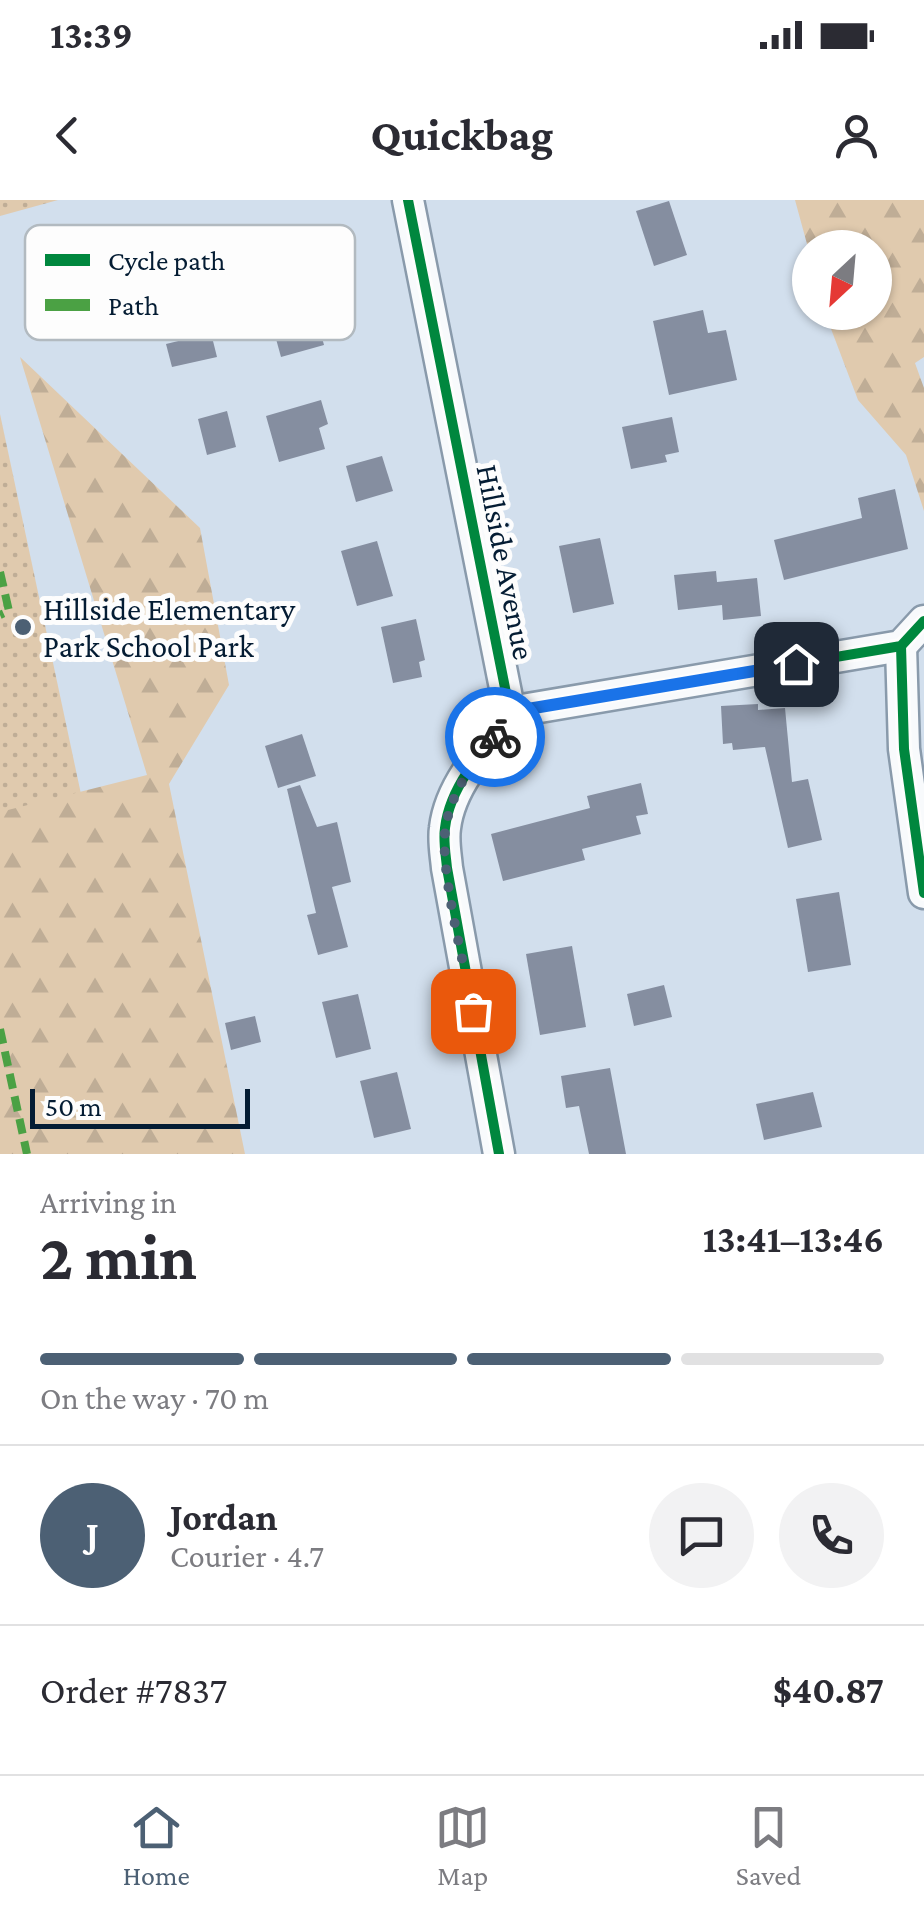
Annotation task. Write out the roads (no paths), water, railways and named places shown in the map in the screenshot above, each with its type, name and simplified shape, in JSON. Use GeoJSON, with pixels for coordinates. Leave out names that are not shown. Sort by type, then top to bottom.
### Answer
{"type":"FeatureCollection","features":[{"type":"Feature","properties":{"kind":"street","name":"Hillside Avenue"},"geometry":{"type":"LineString","coordinates":[[408,200],[511,718],[471,766],[453,800],[445,828],[447,868],[499,1154]]}},
{"type":"Feature","properties":{"kind":"street"},"geometry":{"type":"LineString","coordinates":[[510,712],[901,646],[924,621]]}},
{"type":"Feature","properties":{"kind":"street"},"geometry":{"type":"LineString","coordinates":[[901,646],[904,749],[924,893]]}},
{"type":"Feature","properties":{"kind":"place","name":"Hillside Elementary Park School Park"},"geometry":{"type":"Point","coordinates":[23,627]}}]}
